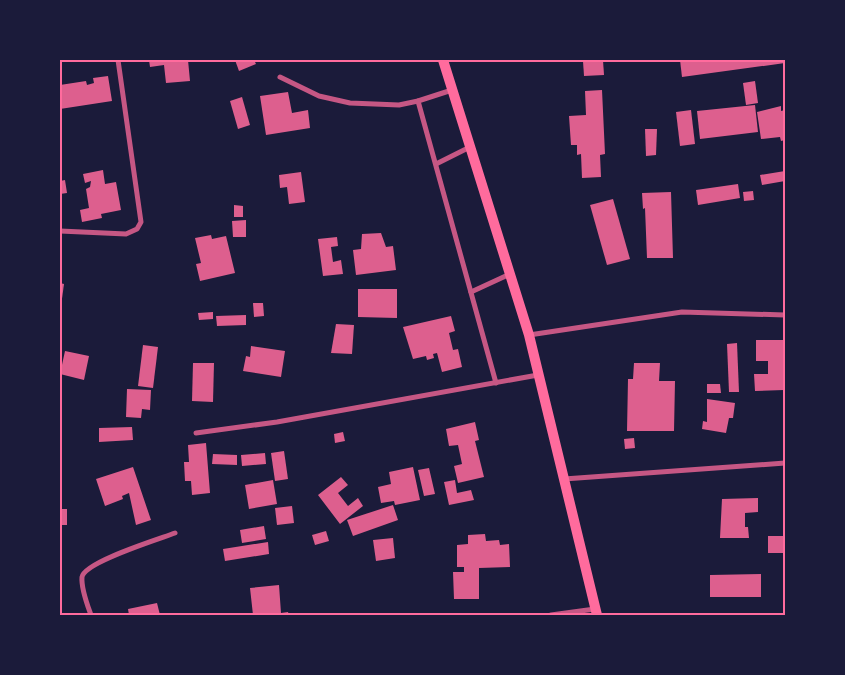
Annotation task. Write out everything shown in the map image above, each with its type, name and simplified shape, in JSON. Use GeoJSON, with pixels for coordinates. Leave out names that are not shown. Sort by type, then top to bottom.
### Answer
{"type":"FeatureCollection","features":[{"type":"Feature","properties":{"kind":"main road"},"geometry":{"type":"LineString","coordinates":[[443,60],[529,335],[596,612]]}},
{"type":"Feature","properties":{"kind":"street"},"geometry":{"type":"LineString","coordinates":[[60,231],[126,234],[137,229],[141,222],[118,60]]}},
{"type":"Feature","properties":{"kind":"street"},"geometry":{"type":"LineString","coordinates":[[280,77],[319,96],[350,102],[399,105],[452,90]]}},
{"type":"Feature","properties":{"kind":"street"},"geometry":{"type":"LineString","coordinates":[[418,101],[496,383]]}},
{"type":"Feature","properties":{"kind":"street"},"geometry":{"type":"LineString","coordinates":[[436,164],[470,146]]}},
{"type":"Feature","properties":{"kind":"street"},"geometry":{"type":"LineString","coordinates":[[471,292],[510,274]]}},
{"type":"Feature","properties":{"kind":"street"},"geometry":{"type":"LineString","coordinates":[[529,335],[682,312],[785,315]]}},
{"type":"Feature","properties":{"kind":"street"},"geometry":{"type":"LineString","coordinates":[[196,433],[277,422],[539,375]]}},
{"type":"Feature","properties":{"kind":"street"},"geometry":{"type":"LineString","coordinates":[[564,479],[785,463]]}},
{"type":"Feature","properties":{"kind":"street"},"geometry":{"type":"LineString","coordinates":[[91,615],[82,576],[85,571],[110,558],[175,533]]}},
{"type":"Feature","properties":{"kind":"street"},"geometry":{"type":"LineString","coordinates":[[551,615],[596,612]]}},
{"type":"Feature","properties":{"kind":"building"},"geometry":{"type":"Polygon","coordinates":[[[149,60],[188,60],[190,81],[166,83],[164,65],[150,67],[149,60]]]}},
{"type":"Feature","properties":{"kind":"building"},"geometry":{"type":"Polygon","coordinates":[[[235,60],[254,60],[256,64],[239,71],[235,60]]]}},
{"type":"Feature","properties":{"kind":"building"},"geometry":{"type":"Polygon","coordinates":[[[603,60],[604,75],[584,76],[583,61],[603,60]]]}},
{"type":"Feature","properties":{"kind":"building"},"geometry":{"type":"Polygon","coordinates":[[[680,60],[785,60],[785,63],[682,77],[680,60]]]}},
{"type":"Feature","properties":{"kind":"building"},"geometry":{"type":"Polygon","coordinates":[[[108,76],[112,101],[60,109],[60,85],[86,81],[87,85],[94,83],[93,78],[108,76]]]}},
{"type":"Feature","properties":{"kind":"building"},"geometry":{"type":"Polygon","coordinates":[[[755,81],[758,103],[746,105],[743,83],[755,81]]]}},
{"type":"Feature","properties":{"kind":"building"},"geometry":{"type":"Polygon","coordinates":[[[602,90],[605,154],[600,155],[601,177],[582,178],[581,154],[577,155],[577,145],[571,145],[569,116],[586,115],[585,91],[602,90]]]}},
{"type":"Feature","properties":{"kind":"building"},"geometry":{"type":"Polygon","coordinates":[[[288,92],[292,113],[308,110],[310,128],[266,135],[260,96],[288,92]]]}},
{"type":"Feature","properties":{"kind":"building"},"geometry":{"type":"Polygon","coordinates":[[[242,97],[250,125],[238,129],[230,101],[242,97]]]}},
{"type":"Feature","properties":{"kind":"building"},"geometry":{"type":"Polygon","coordinates":[[[755,105],[758,132],[700,139],[697,111],[755,105]]]}},
{"type":"Feature","properties":{"kind":"building"},"geometry":{"type":"Polygon","coordinates":[[[781,106],[781,111],[785,110],[785,140],[781,141],[780,137],[761,139],[757,112],[781,106]]]}},
{"type":"Feature","properties":{"kind":"building"},"geometry":{"type":"Polygon","coordinates":[[[691,110],[695,144],[680,146],[676,112],[691,110]]]}},
{"type":"Feature","properties":{"kind":"building"},"geometry":{"type":"Polygon","coordinates":[[[645,129],[657,129],[656,155],[646,156],[645,129]]]}},
{"type":"Feature","properties":{"kind":"building"},"geometry":{"type":"Polygon","coordinates":[[[103,170],[105,184],[116,182],[121,210],[101,214],[102,218],[82,222],[80,210],[89,208],[86,189],[90,187],[91,181],[85,183],[83,174],[103,170]]]}},
{"type":"Feature","properties":{"kind":"building"},"geometry":{"type":"Polygon","coordinates":[[[785,171],[785,181],[762,185],[760,175],[785,171]]]}},
{"type":"Feature","properties":{"kind":"building"},"geometry":{"type":"Polygon","coordinates":[[[301,172],[305,202],[289,204],[287,187],[280,188],[279,175],[301,172]]]}},
{"type":"Feature","properties":{"kind":"building"},"geometry":{"type":"Polygon","coordinates":[[[65,180],[67,193],[60,194],[60,181],[65,180]]]}},
{"type":"Feature","properties":{"kind":"building"},"geometry":{"type":"Polygon","coordinates":[[[738,184],[740,198],[698,205],[696,190],[738,184]]]}},
{"type":"Feature","properties":{"kind":"building"},"geometry":{"type":"Polygon","coordinates":[[[753,191],[754,200],[744,201],[743,192],[753,191]]]}},
{"type":"Feature","properties":{"kind":"building"},"geometry":{"type":"Polygon","coordinates":[[[671,192],[673,258],[647,258],[645,208],[643,209],[642,193],[671,192]]]}},
{"type":"Feature","properties":{"kind":"building"},"geometry":{"type":"Polygon","coordinates":[[[613,199],[630,259],[607,265],[590,205],[613,199]]]}},
{"type":"Feature","properties":{"kind":"building"},"geometry":{"type":"Polygon","coordinates":[[[234,205],[243,206],[243,217],[234,217],[234,205]]]}},
{"type":"Feature","properties":{"kind":"building"},"geometry":{"type":"Polygon","coordinates":[[[246,220],[246,237],[233,237],[232,221],[246,220]]]}},
{"type":"Feature","properties":{"kind":"building"},"geometry":{"type":"Polygon","coordinates":[[[381,233],[386,247],[393,246],[396,270],[356,275],[353,250],[361,249],[362,234],[381,233]]]}},
{"type":"Feature","properties":{"kind":"building"},"geometry":{"type":"Polygon","coordinates":[[[211,235],[212,239],[226,236],[235,273],[200,281],[196,264],[201,263],[195,238],[211,235]]]}},
{"type":"Feature","properties":{"kind":"building"},"geometry":{"type":"Polygon","coordinates":[[[337,237],[338,246],[331,247],[333,262],[341,260],[343,274],[323,276],[318,239],[337,237]]]}},
{"type":"Feature","properties":{"kind":"building"},"geometry":{"type":"Polygon","coordinates":[[[60,283],[64,284],[61,306],[60,306],[60,283]]]}},
{"type":"Feature","properties":{"kind":"building"},"geometry":{"type":"Polygon","coordinates":[[[358,289],[397,289],[397,318],[358,317],[358,289]]]}},
{"type":"Feature","properties":{"kind":"building"},"geometry":{"type":"Polygon","coordinates":[[[253,303],[263,303],[264,316],[254,317],[253,303]]]}},
{"type":"Feature","properties":{"kind":"building"},"geometry":{"type":"Polygon","coordinates":[[[213,312],[213,319],[199,320],[198,313],[213,312]]]}},
{"type":"Feature","properties":{"kind":"building"},"geometry":{"type":"Polygon","coordinates":[[[246,315],[246,325],[217,326],[216,316],[246,315]]]}},
{"type":"Feature","properties":{"kind":"building"},"geometry":{"type":"Polygon","coordinates":[[[451,316],[455,331],[449,333],[453,350],[458,349],[462,367],[442,372],[437,353],[433,354],[434,358],[427,360],[426,356],[413,359],[403,327],[451,316]]]}},
{"type":"Feature","properties":{"kind":"building"},"geometry":{"type":"Polygon","coordinates":[[[336,324],[354,325],[352,354],[331,353],[336,324]]]}},
{"type":"Feature","properties":{"kind":"building"},"geometry":{"type":"Polygon","coordinates":[[[756,340],[783,340],[784,390],[755,391],[754,374],[768,374],[768,361],[756,361],[756,340]]]}},
{"type":"Feature","properties":{"kind":"building"},"geometry":{"type":"Polygon","coordinates":[[[737,343],[739,392],[729,392],[727,344],[737,343]]]}},
{"type":"Feature","properties":{"kind":"building"},"geometry":{"type":"Polygon","coordinates":[[[143,345],[158,347],[153,388],[138,386],[143,345]]]}},
{"type":"Feature","properties":{"kind":"building"},"geometry":{"type":"Polygon","coordinates":[[[251,346],[285,351],[281,377],[243,371],[246,356],[250,357],[251,346]]]}},
{"type":"Feature","properties":{"kind":"building"},"geometry":{"type":"Polygon","coordinates":[[[65,351],[89,356],[84,380],[60,374],[65,351]]]}},
{"type":"Feature","properties":{"kind":"building"},"geometry":{"type":"Polygon","coordinates":[[[193,363],[214,363],[213,402],[192,401],[193,363]]]}},
{"type":"Feature","properties":{"kind":"building"},"geometry":{"type":"Polygon","coordinates":[[[634,363],[660,363],[659,381],[675,381],[674,431],[627,431],[628,379],[633,379],[634,363]]]}},
{"type":"Feature","properties":{"kind":"building"},"geometry":{"type":"Polygon","coordinates":[[[707,384],[720,384],[721,393],[707,393],[707,384]]]}},
{"type":"Feature","properties":{"kind":"building"},"geometry":{"type":"Polygon","coordinates":[[[127,389],[151,390],[150,410],[142,409],[141,418],[126,417],[127,389]]]}},
{"type":"Feature","properties":{"kind":"building"},"geometry":{"type":"Polygon","coordinates":[[[707,399],[735,403],[733,418],[729,418],[726,433],[702,429],[703,421],[707,422],[707,399]]]}},
{"type":"Feature","properties":{"kind":"building"},"geometry":{"type":"Polygon","coordinates":[[[475,422],[479,440],[475,441],[484,477],[458,483],[454,466],[462,464],[458,445],[449,446],[446,429],[475,422]]]}},
{"type":"Feature","properties":{"kind":"building"},"geometry":{"type":"Polygon","coordinates":[[[132,427],[133,440],[99,442],[99,428],[132,427]]]}},
{"type":"Feature","properties":{"kind":"building"},"geometry":{"type":"Polygon","coordinates":[[[343,432],[345,441],[335,443],[334,434],[343,432]]]}},
{"type":"Feature","properties":{"kind":"building"},"geometry":{"type":"Polygon","coordinates":[[[634,438],[635,448],[625,449],[624,439],[634,438]]]}},
{"type":"Feature","properties":{"kind":"building"},"geometry":{"type":"Polygon","coordinates":[[[206,443],[210,493],[192,495],[191,481],[185,481],[184,462],[189,462],[188,445],[206,443]]]}},
{"type":"Feature","properties":{"kind":"building"},"geometry":{"type":"Polygon","coordinates":[[[284,451],[288,479],[275,481],[271,453],[284,451]]]}},
{"type":"Feature","properties":{"kind":"building"},"geometry":{"type":"Polygon","coordinates":[[[265,453],[266,464],[242,466],[241,455],[265,453]]]}},
{"type":"Feature","properties":{"kind":"building"},"geometry":{"type":"Polygon","coordinates":[[[213,454],[237,455],[237,465],[212,464],[213,454]]]}},
{"type":"Feature","properties":{"kind":"building"},"geometry":{"type":"Polygon","coordinates":[[[133,467],[151,520],[136,525],[129,493],[122,496],[123,499],[105,506],[96,479],[133,467]]]}},
{"type":"Feature","properties":{"kind":"building"},"geometry":{"type":"Polygon","coordinates":[[[413,467],[420,500],[395,505],[394,501],[381,503],[378,487],[391,484],[389,472],[413,467]]]}},
{"type":"Feature","properties":{"kind":"building"},"geometry":{"type":"Polygon","coordinates":[[[429,468],[435,494],[424,496],[418,470],[429,468]]]}},
{"type":"Feature","properties":{"kind":"building"},"geometry":{"type":"Polygon","coordinates":[[[341,477],[348,485],[338,493],[348,506],[358,498],[363,506],[340,524],[318,495],[341,477]]]}},
{"type":"Feature","properties":{"kind":"building"},"geometry":{"type":"Polygon","coordinates":[[[273,480],[277,504],[249,509],[245,485],[273,480]]]}},
{"type":"Feature","properties":{"kind":"building"},"geometry":{"type":"Polygon","coordinates":[[[455,480],[457,493],[471,490],[474,500],[449,505],[444,482],[455,480]]]}},
{"type":"Feature","properties":{"kind":"building"},"geometry":{"type":"Polygon","coordinates":[[[758,498],[758,512],[745,513],[745,527],[748,527],[749,538],[720,538],[722,499],[758,498]]]}},
{"type":"Feature","properties":{"kind":"building"},"geometry":{"type":"Polygon","coordinates":[[[393,505],[398,520],[353,536],[347,520],[393,505]]]}},
{"type":"Feature","properties":{"kind":"building"},"geometry":{"type":"Polygon","coordinates":[[[292,506],[294,523],[277,525],[275,508],[292,506]]]}},
{"type":"Feature","properties":{"kind":"building"},"geometry":{"type":"Polygon","coordinates":[[[60,509],[67,509],[67,525],[60,525],[60,509]]]}},
{"type":"Feature","properties":{"kind":"building"},"geometry":{"type":"Polygon","coordinates":[[[264,526],[266,539],[242,543],[240,530],[264,526]]]}},
{"type":"Feature","properties":{"kind":"building"},"geometry":{"type":"Polygon","coordinates":[[[326,531],[329,541],[315,545],[312,535],[326,531]]]}},
{"type":"Feature","properties":{"kind":"building"},"geometry":{"type":"Polygon","coordinates":[[[485,534],[486,541],[499,540],[500,545],[509,544],[510,567],[479,568],[479,599],[454,599],[453,572],[464,572],[464,567],[457,567],[457,545],[468,544],[468,535],[485,534]]]}},
{"type":"Feature","properties":{"kind":"building"},"geometry":{"type":"Polygon","coordinates":[[[768,536],[785,536],[785,553],[768,553],[768,536]]]}},
{"type":"Feature","properties":{"kind":"building"},"geometry":{"type":"Polygon","coordinates":[[[393,538],[395,558],[376,561],[373,540],[393,538]]]}},
{"type":"Feature","properties":{"kind":"building"},"geometry":{"type":"Polygon","coordinates":[[[268,542],[269,554],[225,561],[223,549],[268,542]]]}},
{"type":"Feature","properties":{"kind":"building"},"geometry":{"type":"Polygon","coordinates":[[[761,574],[761,597],[710,597],[710,575],[761,574]]]}},
{"type":"Feature","properties":{"kind":"building"},"geometry":{"type":"Polygon","coordinates":[[[279,585],[281,613],[288,612],[289,615],[253,615],[250,588],[279,585]]]}},
{"type":"Feature","properties":{"kind":"building"},"geometry":{"type":"Polygon","coordinates":[[[157,603],[160,615],[129,615],[128,609],[157,603]]]}}]}
